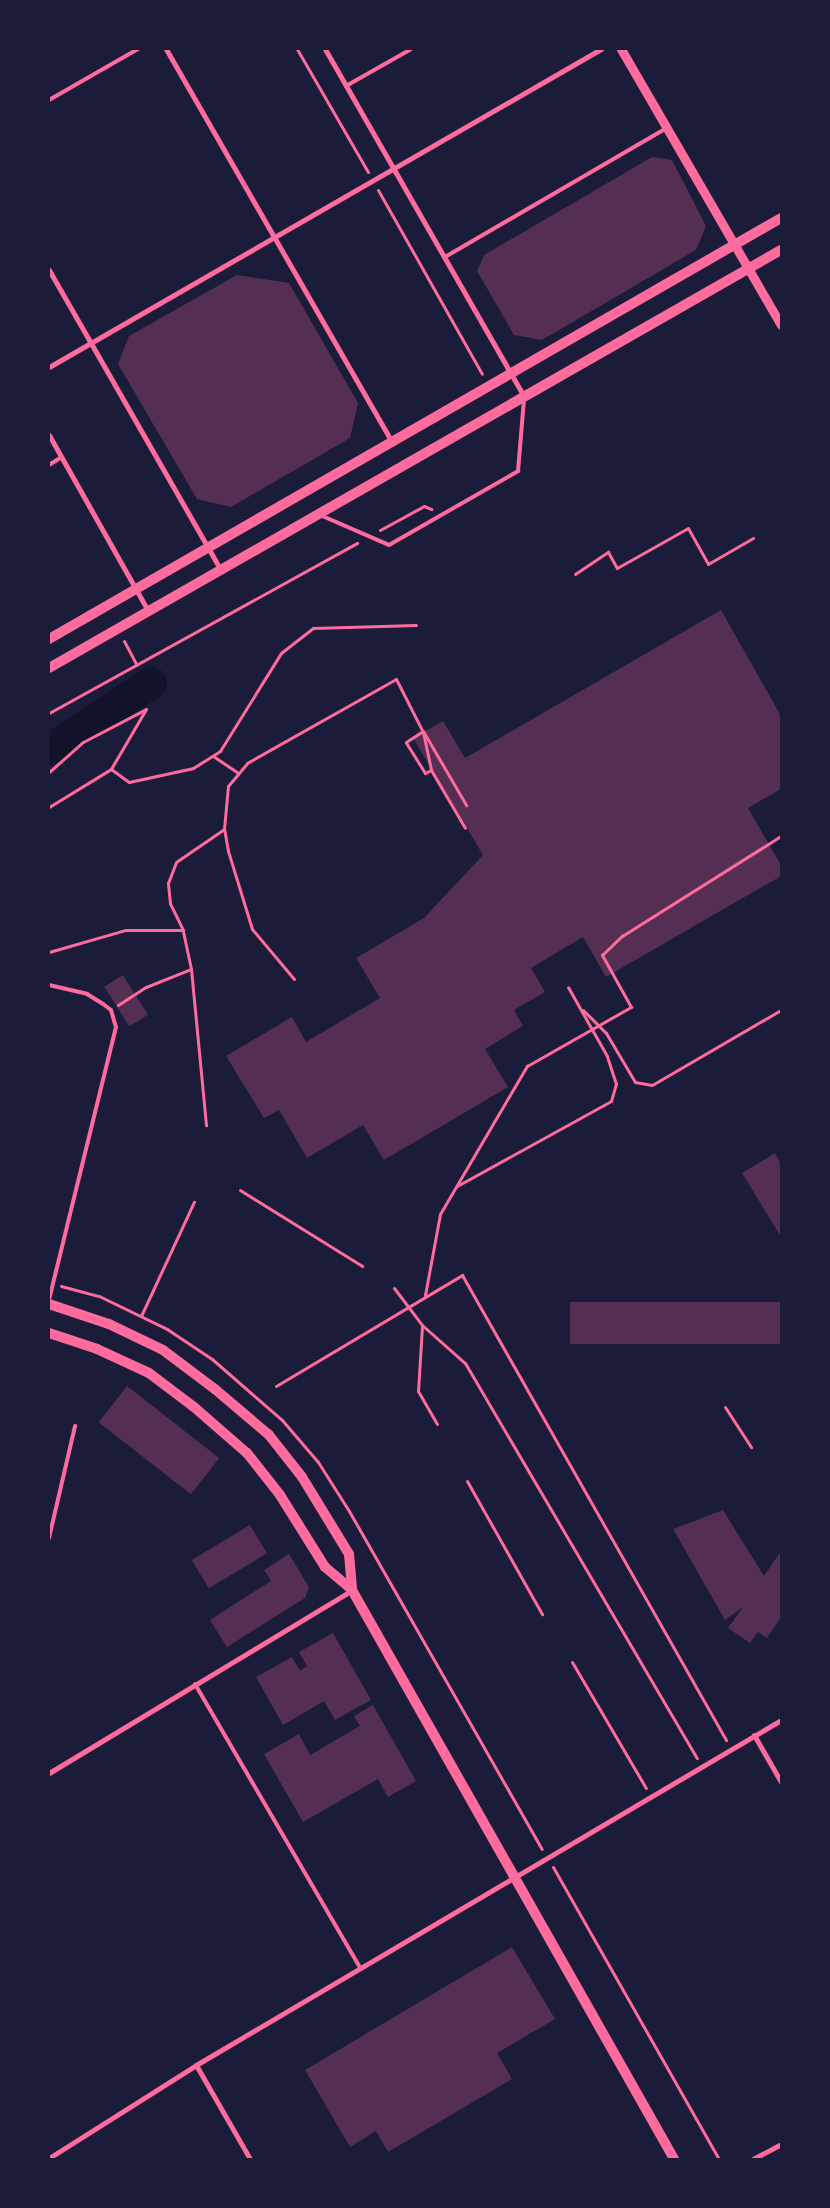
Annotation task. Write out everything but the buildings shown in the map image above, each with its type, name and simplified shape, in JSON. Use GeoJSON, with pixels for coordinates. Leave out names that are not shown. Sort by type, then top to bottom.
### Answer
{"type":"FeatureCollection","features":[{"type":"Feature","properties":{"kind":"main road"},"geometry":{"type":"LineString","coordinates":[[49,638],[136,590],[781,218]]}},
{"type":"Feature","properties":{"kind":"main road"},"geometry":{"type":"LineString","coordinates":[[49,668],[781,250]]}},
{"type":"Feature","properties":{"kind":"main road"},"geometry":{"type":"LineString","coordinates":[[49,1304],[109,1324],[163,1350],[216,1390],[269,1435],[302,1477],[349,1554],[352,1590]]}},
{"type":"Feature","properties":{"kind":"main road"},"geometry":{"type":"LineString","coordinates":[[49,1333],[98,1349],[149,1373],[194,1407],[247,1453],[280,1495],[324,1568],[352,1590],[674,2159]]}},
{"type":"Feature","properties":{"kind":"street"},"geometry":{"type":"LineString","coordinates":[[166,49],[392,442]]}},
{"type":"Feature","properties":{"kind":"street"},"geometry":{"type":"LineString","coordinates":[[324,49],[394,168],[524,398]]}},
{"type":"Feature","properties":{"kind":"street"},"geometry":{"type":"LineString","coordinates":[[49,367],[601,49]]}},
{"type":"Feature","properties":{"kind":"street"},"geometry":{"type":"LineString","coordinates":[[621,49],[781,325]]}},
{"type":"Feature","properties":{"kind":"street"},"geometry":{"type":"LineString","coordinates":[[49,270],[221,570]]}},
{"type":"Feature","properties":{"kind":"street"},"geometry":{"type":"LineString","coordinates":[[49,435],[148,611]]}},
{"type":"Feature","properties":{"kind":"street"},"geometry":{"type":"LineString","coordinates":[[49,1772],[352,1590]]}},
{"type":"Feature","properties":{"kind":"street"},"geometry":{"type":"LineString","coordinates":[[49,2158],[196,2065],[781,1720]]}},
{"type":"Feature","properties":{"kind":"street"},"geometry":{"type":"LineString","coordinates":[[754,1735],[781,1782]]}},
{"type":"Feature","properties":{"kind":"street"},"geometry":{"type":"LineString","coordinates":[[196,2065],[250,2159]]}},
{"type":"Feature","properties":{"kind":"street"},"geometry":{"type":"LineString","coordinates":[[753,2159],[781,2144]]}},
{"type":"Feature","properties":{"kind":"lane"},"geometry":{"type":"LineString","coordinates":[[49,100],[138,49]]}},
{"type":"Feature","properties":{"kind":"lane"},"geometry":{"type":"LineString","coordinates":[[346,86],[411,49]]}},
{"type":"Feature","properties":{"kind":"lane"},"geometry":{"type":"LineString","coordinates":[[445,257],[666,128]]}},
{"type":"Feature","properties":{"kind":"lane"},"geometry":{"type":"LineString","coordinates":[[318,514],[389,545],[518,471],[524,398]]}},
{"type":"Feature","properties":{"kind":"lane"},"geometry":{"type":"LineString","coordinates":[[49,465],[62,458]]}},
{"type":"Feature","properties":{"kind":"lane"},"geometry":{"type":"LineString","coordinates":[[49,985],[87,994],[111,1010],[116,1027],[49,1300]]}},
{"type":"Feature","properties":{"kind":"lane"},"geometry":{"type":"LineString","coordinates":[[49,1538],[75,1426]]}},
{"type":"Feature","properties":{"kind":"lane"},"geometry":{"type":"LineString","coordinates":[[195,1684],[360,1968]]}},
{"type":"Feature","properties":{"kind":"path"},"geometry":{"type":"LineString","coordinates":[[297,49],[367,170]]}},
{"type":"Feature","properties":{"kind":"path"},"geometry":{"type":"LineString","coordinates":[[383,198],[476,363]]}},
{"type":"Feature","properties":{"kind":"path"},"geometry":{"type":"LineString","coordinates":[[49,713],[424,506],[442,514]]}},
{"type":"Feature","properties":{"kind":"path"},"geometry":{"type":"LineString","coordinates":[[575,574],[608,552],[617,568],[688,528],[708,564],[753,538]]}},
{"type":"Feature","properties":{"kind":"path"},"geometry":{"type":"LineString","coordinates":[[111,769],[129,782],[193,768],[213,756],[220,751],[281,653],[313,628],[416,625]]}},
{"type":"Feature","properties":{"kind":"path"},"geometry":{"type":"LineString","coordinates":[[294,979],[252,929],[224,829],[228,786],[247,763],[396,679],[423,732],[431,770],[465,828]]}},
{"type":"Feature","properties":{"kind":"path"},"geometry":{"type":"LineString","coordinates":[[49,772],[83,742],[146,709],[111,769],[49,807]]}},
{"type":"Feature","properties":{"kind":"path"},"geometry":{"type":"LineString","coordinates":[[431,770],[425,773],[406,742],[423,731],[466,805]]}},
{"type":"Feature","properties":{"kind":"path"},"geometry":{"type":"LineString","coordinates":[[213,756],[238,773]]}},
{"type":"Feature","properties":{"kind":"path"},"geometry":{"type":"LineString","coordinates":[[206,1125],[191,969],[183,930],[170,903],[168,883],[176,862],[224,829]]}},
{"type":"Feature","properties":{"kind":"path"},"geometry":{"type":"LineString","coordinates":[[425,1295],[440,1214],[527,1066],[631,1007],[602,955],[622,936],[781,836]]}},
{"type":"Feature","properties":{"kind":"path"},"geometry":{"type":"LineString","coordinates":[[49,952],[94,937],[125,930],[183,930]]}},
{"type":"Feature","properties":{"kind":"path"},"geometry":{"type":"LineString","coordinates":[[111,1010],[146,987],[191,969]]}},
{"type":"Feature","properties":{"kind":"path"},"geometry":{"type":"LineString","coordinates":[[457,1187],[611,1101],[616,1084],[610,1065],[568,987]]}},
{"type":"Feature","properties":{"kind":"path"},"geometry":{"type":"LineString","coordinates":[[579,1006],[606,1033],[635,1082],[652,1085],[781,1010]]}},
{"type":"Feature","properties":{"kind":"path"},"geometry":{"type":"LineString","coordinates":[[240,1190],[362,1266]]}},
{"type":"Feature","properties":{"kind":"path"},"geometry":{"type":"LineString","coordinates":[[141,1316],[194,1202]]}},
{"type":"Feature","properties":{"kind":"path"},"geometry":{"type":"LineString","coordinates":[[276,1386],[408,1305],[462,1275],[731,1749]]}},
{"type":"Feature","properties":{"kind":"path"},"geometry":{"type":"LineString","coordinates":[[394,1288],[422,1325],[465,1364],[702,1766]]}},
{"type":"Feature","properties":{"kind":"path"},"geometry":{"type":"LineString","coordinates":[[422,1325],[418,1391],[437,1424]]}},
{"type":"Feature","properties":{"kind":"path"},"geometry":{"type":"LineString","coordinates":[[726,1407],[751,1447]]}},
{"type":"Feature","properties":{"kind":"path"},"geometry":{"type":"LineString","coordinates":[[467,1481],[542,1614]]}},
{"type":"Feature","properties":{"kind":"path"},"geometry":{"type":"LineString","coordinates":[[572,1662],[651,1796]]}},
{"type":"Feature","properties":{"kind":"path"},"geometry":{"type":"LineString","coordinates":[[558,1877],[719,2159]]}},
{"type":"Feature","properties":{"kind":"waterway"},"geometry":{"type":"LineString","coordinates":[[49,750],[151,683]]}}]}
